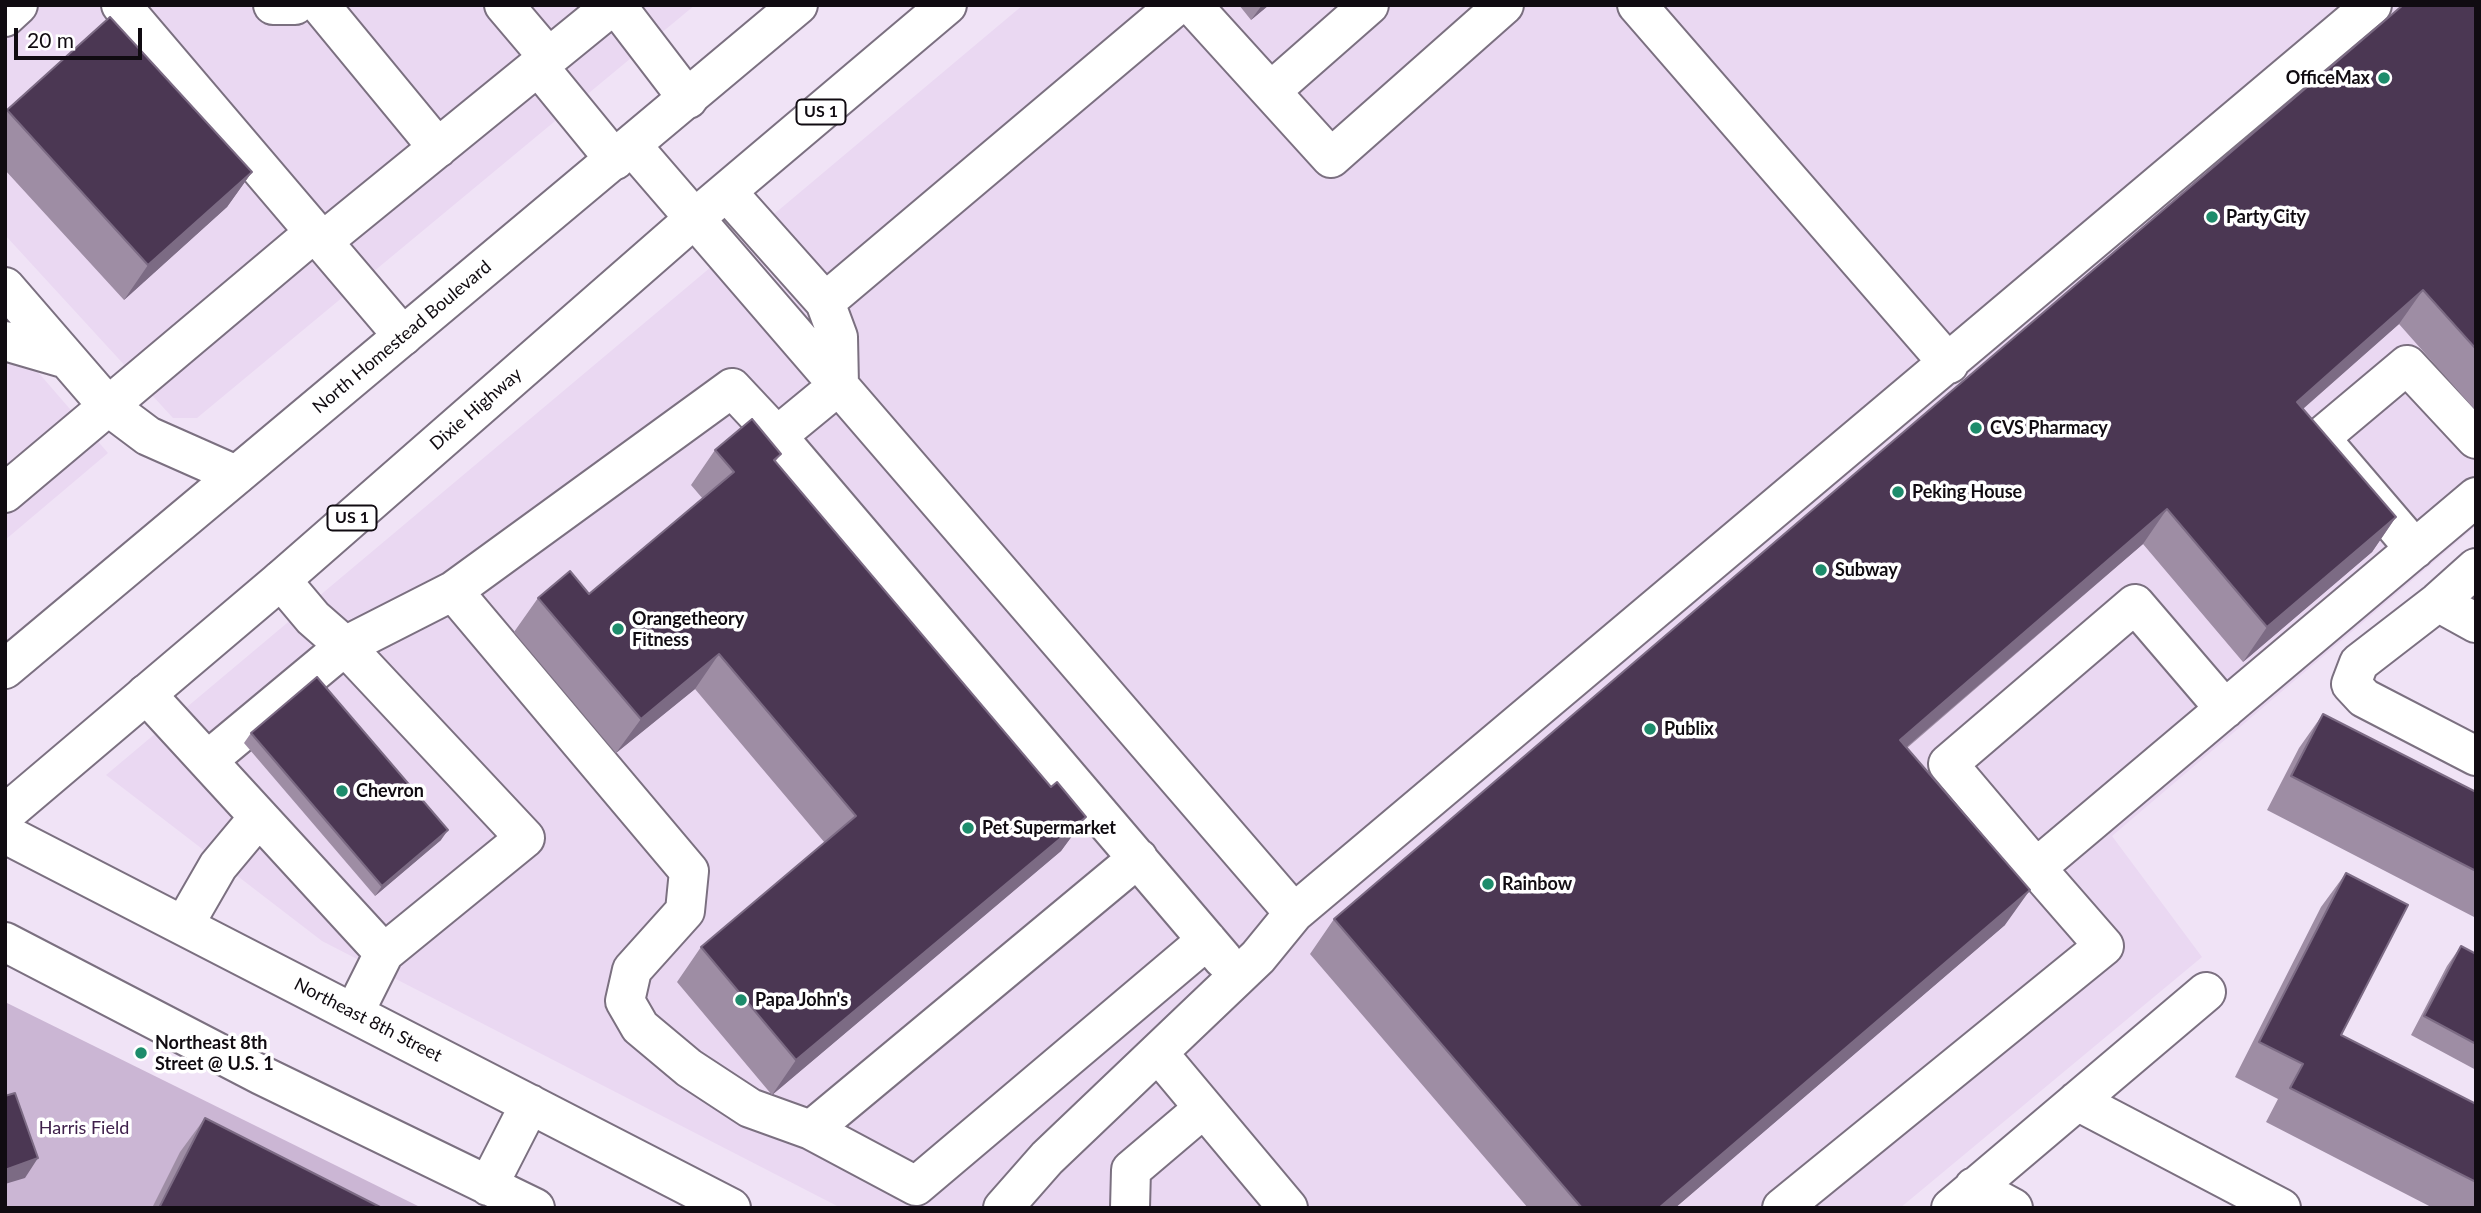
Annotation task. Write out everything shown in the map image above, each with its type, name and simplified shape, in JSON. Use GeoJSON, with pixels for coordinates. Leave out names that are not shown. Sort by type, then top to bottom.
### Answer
{"type":"FeatureCollection","features":[{"type":"Feature","properties":{"kind":"main road"},"geometry":{"type":"LineString","coordinates":[[5,17],[18,5]]}},
{"type":"Feature","properties":{"kind":"main road"},"geometry":{"type":"LineString","coordinates":[[121,5],[403,336]]}},
{"type":"Feature","properties":{"kind":"main road"},"geometry":{"type":"LineString","coordinates":[[273,5],[280,8],[295,5]]}},
{"type":"Feature","properties":{"kind":"main road"},"geometry":{"type":"LineString","coordinates":[[320,5],[438,148]]}},
{"type":"Feature","properties":{"kind":"main road"},"geometry":{"type":"LineString","coordinates":[[504,5],[543,62],[623,153],[695,218],[1294,913]]}},
{"type":"Feature","properties":{"kind":"main road"},"geometry":{"type":"LineString","coordinates":[[5,493],[108,406],[319,237],[438,148],[614,5],[688,99]]}},
{"type":"Feature","properties":{"kind":"main road","name":"Dixie Highway"},"geometry":{"type":"LineString","coordinates":[[5,814],[281,580],[695,218],[947,5]]}},
{"type":"Feature","properties":{"kind":"main road"},"geometry":{"type":"LineString","coordinates":[[825,302],[1177,5]]}},
{"type":"Feature","properties":{"kind":"main road"},"geometry":{"type":"LineString","coordinates":[[1192,5],[1331,158],[1485,12]]}},
{"type":"Feature","properties":{"kind":"main road"},"geometry":{"type":"LineString","coordinates":[[1271,91],[1369,5]]}},
{"type":"Feature","properties":{"kind":"main road"},"geometry":{"type":"LineString","coordinates":[[1637,5],[1949,364]]}},
{"type":"Feature","properties":{"kind":"main road"},"geometry":{"type":"LineString","coordinates":[[1003,1208],[1047,1158],[1238,976],[1294,913],[2372,5]]}},
{"type":"Feature","properties":{"kind":"main road","name":"North Homestead Boulevard"},"geometry":{"type":"LineString","coordinates":[[5,669],[688,99],[785,10]]}},
{"type":"Feature","properties":{"kind":"main road"},"geometry":{"type":"LineString","coordinates":[[727,192],[825,302],[838,337],[839,385]]}},
{"type":"Feature","properties":{"kind":"main road"},"geometry":{"type":"LineString","coordinates":[[5,287],[108,406],[148,436],[236,475]]}},
{"type":"Feature","properties":{"kind":"main road"},"geometry":{"type":"LineString","coordinates":[[5,341],[68,359]]}},
{"type":"Feature","properties":{"kind":"main road"},"geometry":{"type":"LineString","coordinates":[[2415,549],[2320,438],[2407,365],[2476,439]]}},
{"type":"Feature","properties":{"kind":"main road"},"geometry":{"type":"LineString","coordinates":[[776,436],[839,385]]}},
{"type":"Feature","properties":{"kind":"main road"},"geometry":{"type":"LineString","coordinates":[[208,760],[345,646],[453,592],[732,388],[1238,976]]}},
{"type":"Feature","properties":{"kind":"main road"},"geometry":{"type":"LineString","coordinates":[[2036,868],[2476,497]]}},
{"type":"Feature","properties":{"kind":"main road"},"geometry":{"type":"LineString","coordinates":[[2476,568],[2438,602],[2359,663],[2351,684],[2364,698],[2476,756]]}},
{"type":"Feature","properties":{"kind":"main road"},"geometry":{"type":"LineString","coordinates":[[281,580],[313,618],[345,646],[525,838],[384,953],[354,1013]]}},
{"type":"Feature","properties":{"kind":"main road"},"geometry":{"type":"LineString","coordinates":[[453,592],[689,871],[685,911],[632,970],[625,1001],[640,1027],[689,1068],[751,1108],[811,1130],[916,1186],[1207,940]]}},
{"type":"Feature","properties":{"kind":"main road"},"geometry":{"type":"LineString","coordinates":[[2438,602],[2476,623]]}},
{"type":"Feature","properties":{"kind":"main road"},"geometry":{"type":"LineString","coordinates":[[1782,1208],[2104,946],[1948,764],[2135,604],[2225,709]]}},
{"type":"Feature","properties":{"kind":"main road"},"geometry":{"type":"LineString","coordinates":[[146,694],[384,953]]}},
{"type":"Feature","properties":{"kind":"main road"},"geometry":{"type":"LineString","coordinates":[[184,925],[218,866],[260,817]]}},
{"type":"Feature","properties":{"kind":"main road","name":"Northeast 8th Street"},"geometry":{"type":"LineString","coordinates":[[5,834],[731,1208]]}},
{"type":"Feature","properties":{"kind":"main road"},"geometry":{"type":"LineString","coordinates":[[811,1130],[1138,858]]}},
{"type":"Feature","properties":{"kind":"main road"},"geometry":{"type":"LineString","coordinates":[[5,942],[261,1075],[483,1197],[534,1208]]}},
{"type":"Feature","properties":{"kind":"main road"},"geometry":{"type":"LineString","coordinates":[[1963,1197],[2206,992]]}},
{"type":"Feature","properties":{"kind":"main road"},"geometry":{"type":"LineString","coordinates":[[1158,1053],[1288,1208]]}},
{"type":"Feature","properties":{"kind":"main road"},"geometry":{"type":"LineString","coordinates":[[2077,1101],[2281,1208]]}},
{"type":"Feature","properties":{"kind":"main road"},"geometry":{"type":"LineString","coordinates":[[483,1197],[530,1104]]}},
{"type":"Feature","properties":{"kind":"main road"},"geometry":{"type":"LineString","coordinates":[[1130,1208],[1131,1170],[1204,1108]]}},
{"type":"Feature","properties":{"kind":"main road"},"geometry":{"type":"LineString","coordinates":[[1963,1197],[2013,1208]]}},
{"type":"Feature","properties":{"kind":"shaded area"},"geometry":{"type":"Polygon","coordinates":[[[5,5],[695,5],[197,418],[173,418],[5,235],[5,5]]]}},
{"type":"Feature","properties":{"kind":"shaded area"},"geometry":{"type":"Polygon","coordinates":[[[1023,5],[2476,5],[2476,526],[2112,836],[2202,957],[1900,1208],[841,1208],[322,941],[106,775],[1023,5]]]}},
{"type":"Feature","properties":{"kind":"shaded area"},"geometry":{"type":"Polygon","coordinates":[[[5,334],[108,453],[5,540],[5,334]]]}},
{"type":"Feature","properties":{"kind":"green space","name":"Harris Field"},"geometry":{"type":"Polygon","coordinates":[[[5,1002],[422,1208],[5,1208],[5,1002]]]}},
{"type":"Feature","properties":{"kind":"building"},"geometry":{"type":"Polygon","coordinates":[[[2403,5],[2476,5],[2476,349],[2423,290],[2297,402],[2396,517],[2267,627],[2167,509],[1900,740],[2030,890],[1659,1208],[1582,1208],[1334,919],[2403,5]]]}},
{"type":"Feature","properties":{"kind":"building"},"geometry":{"type":"Polygon","coordinates":[[[110,17],[252,172],[148,265],[7,110],[110,17]]]}},
{"type":"Feature","properties":{"kind":"building"},"geometry":{"type":"Polygon","coordinates":[[[752,419],[781,454],[774,460],[1051,787],[1057,782],[1086,817],[796,1060],[701,947],[856,816],[719,654],[641,719],[538,598],[570,571],[589,594],[734,472],[715,450],[752,419]]]}},
{"type":"Feature","properties":{"kind":"building","name":"Chevron"},"geometry":{"type":"Polygon","coordinates":[[[317,677],[448,830],[382,886],[251,733],[317,677]]]}},
{"type":"Feature","properties":{"kind":"building"},"geometry":{"type":"Polygon","coordinates":[[[2323,714],[2476,792],[2476,871],[2291,776],[2323,714]]]}},
{"type":"Feature","properties":{"kind":"building"},"geometry":{"type":"Polygon","coordinates":[[[2346,873],[2408,905],[2341,1035],[2476,1104],[2476,1182],[2290,1088],[2303,1064],[2259,1042],[2346,873]]]}},
{"type":"Feature","properties":{"kind":"building"},"geometry":{"type":"Polygon","coordinates":[[[2461,946],[2476,954],[2476,1044],[2424,1016],[2461,946]]]}},
{"type":"Feature","properties":{"kind":"building"},"geometry":{"type":"Polygon","coordinates":[[[15,1093],[38,1158],[5,1170],[5,1096],[15,1093]]]}},
{"type":"Feature","properties":{"kind":"building"},"geometry":{"type":"Polygon","coordinates":[[[205,1118],[382,1208],[159,1208],[205,1118]]]}},
{"type":"Feature","properties":{"kind":"place","name":"OfficeMax"},"geometry":{"type":"Point","coordinates":[2384,78]}},
{"type":"Feature","properties":{"kind":"place","name":"Party City"},"geometry":{"type":"Point","coordinates":[2212,217]}},
{"type":"Feature","properties":{"kind":"place","name":"CVS Pharmacy"},"geometry":{"type":"Point","coordinates":[1976,428]}},
{"type":"Feature","properties":{"kind":"place","name":"Peking House"},"geometry":{"type":"Point","coordinates":[1898,492]}},
{"type":"Feature","properties":{"kind":"place","name":"Subway"},"geometry":{"type":"Point","coordinates":[1821,570]}},
{"type":"Feature","properties":{"kind":"place","name":"Orangetheory Fitness"},"geometry":{"type":"Point","coordinates":[618,629]}},
{"type":"Feature","properties":{"kind":"place","name":"Publix"},"geometry":{"type":"Point","coordinates":[1650,729]}},
{"type":"Feature","properties":{"kind":"place","name":"Chevron"},"geometry":{"type":"Point","coordinates":[342,791]}},
{"type":"Feature","properties":{"kind":"place","name":"Pet Supermarket"},"geometry":{"type":"Point","coordinates":[968,828]}},
{"type":"Feature","properties":{"kind":"place","name":"Rainbow"},"geometry":{"type":"Point","coordinates":[1488,884]}},
{"type":"Feature","properties":{"kind":"place","name":"Papa John's"},"geometry":{"type":"Point","coordinates":[741,1000]}},
{"type":"Feature","properties":{"kind":"place","name":"Northeast 8th Street @ U.S. 1"},"geometry":{"type":"Point","coordinates":[141,1053]}}]}
